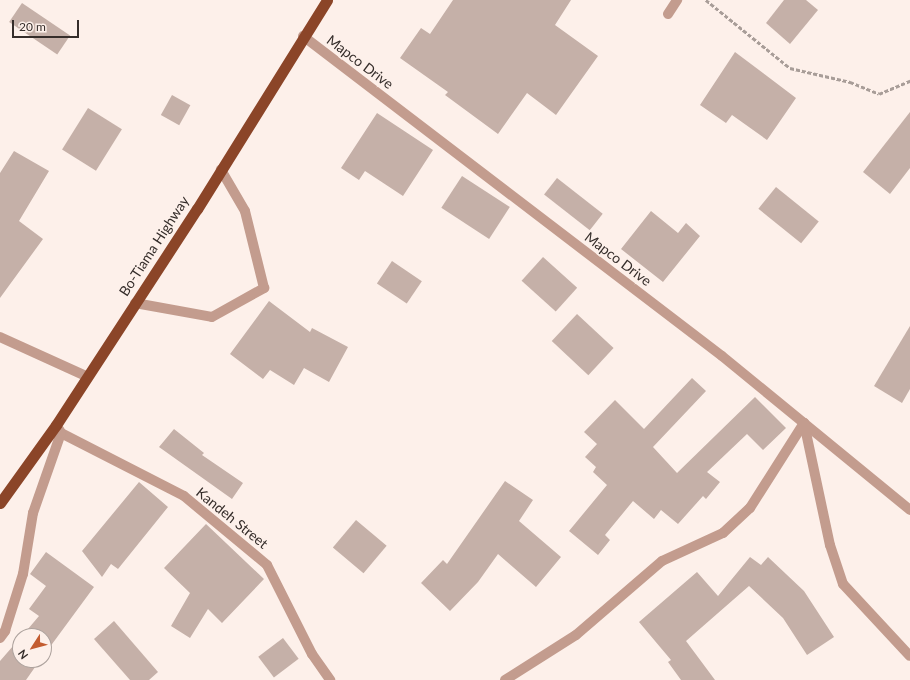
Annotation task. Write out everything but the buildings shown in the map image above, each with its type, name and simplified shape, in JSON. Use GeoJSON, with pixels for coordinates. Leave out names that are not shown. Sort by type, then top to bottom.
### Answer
{"type":"FeatureCollection","features":[{"type":"Feature","properties":{"kind":"highway","name":"Bo-Tiama Highway"},"geometry":{"type":"LineString","coordinates":[[0,503],[59,429],[86,376],[221,170],[327,0]]}},
{"type":"Feature","properties":{"kind":"street"},"geometry":{"type":"LineString","coordinates":[[668,14],[677,0]]}},
{"type":"Feature","properties":{"kind":"street","name":"Mapco Drive"},"geometry":{"type":"LineString","coordinates":[[304,36],[722,356],[910,510]]}},
{"type":"Feature","properties":{"kind":"street"},"geometry":{"type":"LineString","coordinates":[[135,303],[212,317],[264,288],[245,211],[221,170]]}},
{"type":"Feature","properties":{"kind":"street"},"geometry":{"type":"LineString","coordinates":[[0,338],[86,376]]}},
{"type":"Feature","properties":{"kind":"street"},"geometry":{"type":"LineString","coordinates":[[804,423],[830,545],[843,584],[910,656]]}},
{"type":"Feature","properties":{"kind":"street"},"geometry":{"type":"LineString","coordinates":[[505,680],[576,635],[662,561],[723,533],[750,508],[804,423]]}},
{"type":"Feature","properties":{"kind":"street"},"geometry":{"type":"LineString","coordinates":[[0,638],[5,631],[23,574],[33,513],[59,429]]}},
{"type":"Feature","properties":{"kind":"street","name":"Kandeh Street"},"geometry":{"type":"LineString","coordinates":[[59,429],[184,496],[267,565],[312,654],[330,680]]}},
{"type":"Feature","properties":{"kind":"path"},"geometry":{"type":"LineString","coordinates":[[706,0],[790,68],[850,82],[879,94],[910,81]]}}]}
